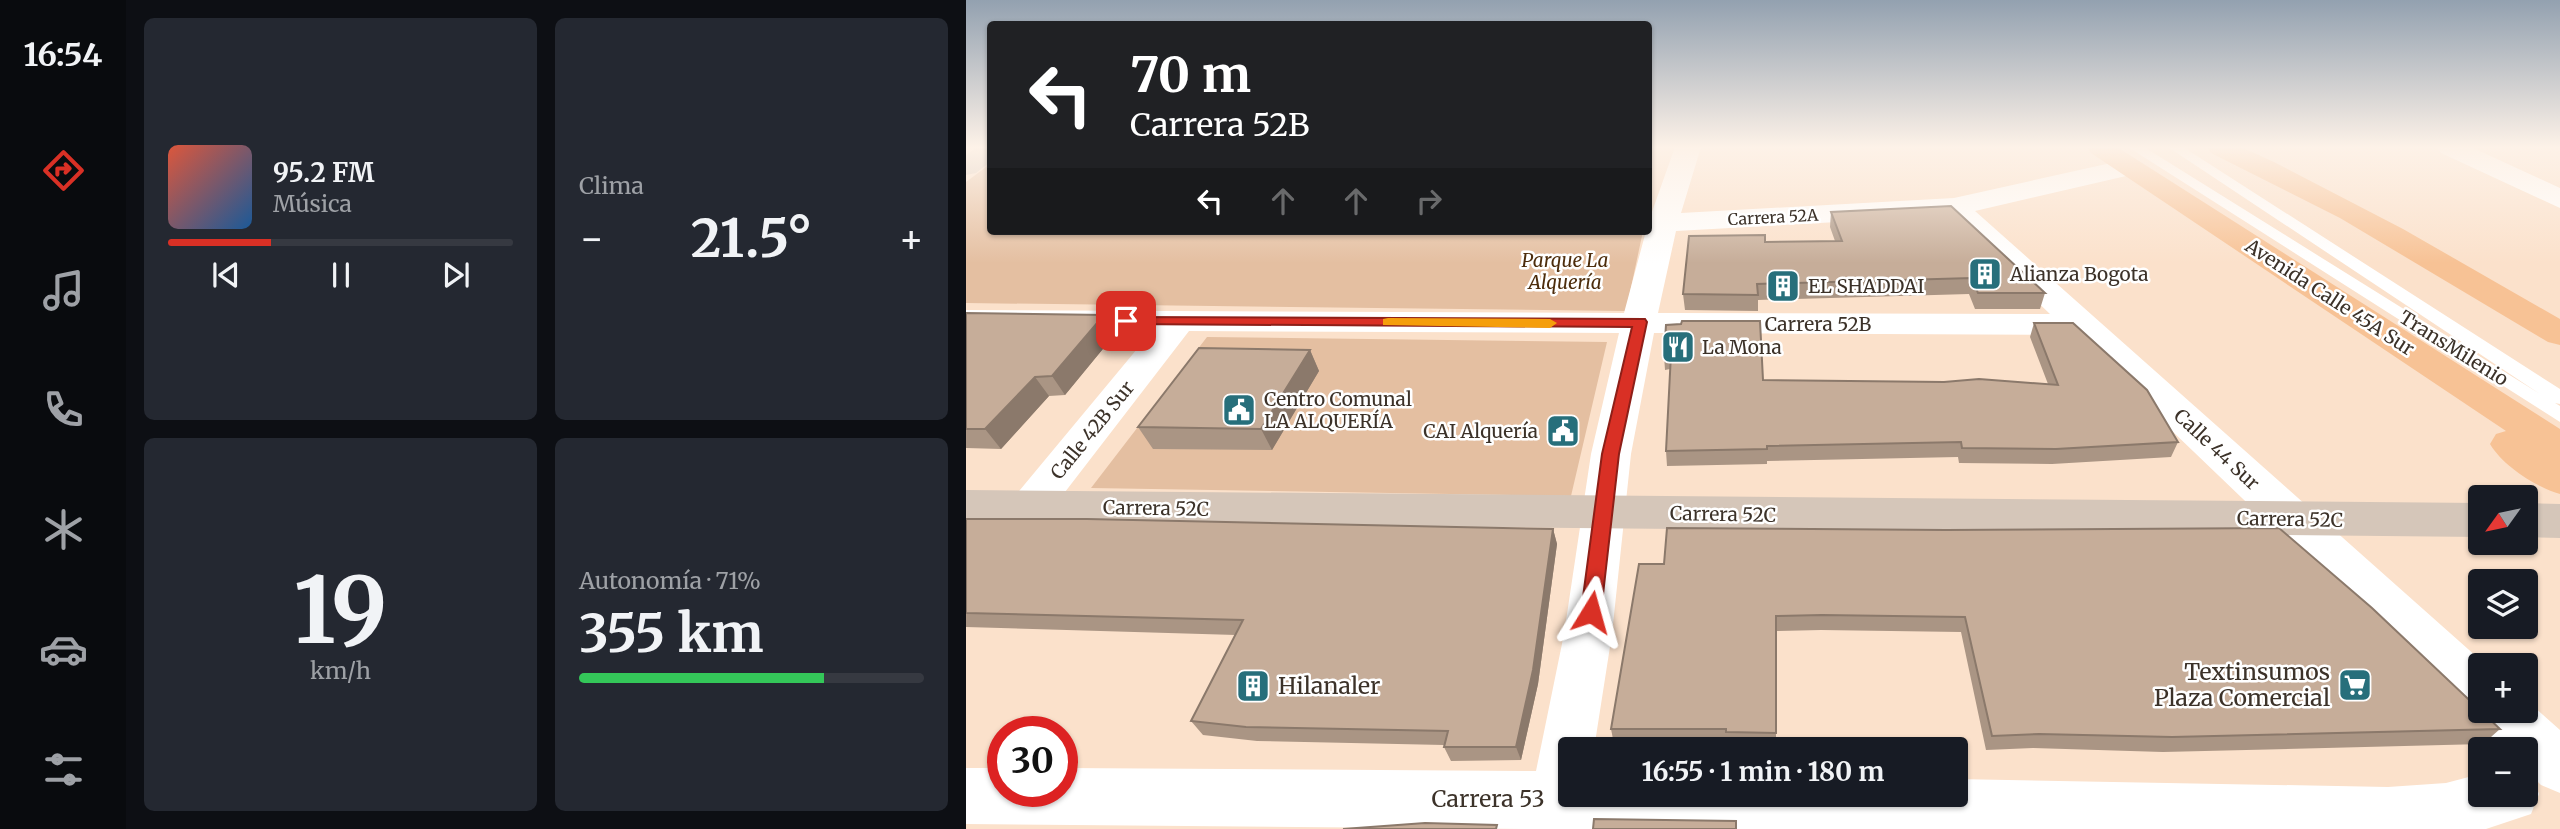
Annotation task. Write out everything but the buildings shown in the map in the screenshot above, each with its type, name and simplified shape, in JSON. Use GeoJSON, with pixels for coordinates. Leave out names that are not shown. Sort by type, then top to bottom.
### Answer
{"type":"FeatureCollection","features":[{"type":"Feature","properties":{"kind":"highway"},"geometry":{"type":"LineString","coordinates":[[2167,186],[2310,303],[2560,479]]}},
{"type":"Feature","properties":{"kind":"highway","name":"Avenida Calle 45A Sur"},"geometry":{"type":"LineString","coordinates":[[2174,186],[2560,448]]}},
{"type":"Feature","properties":{"kind":"highway"},"geometry":{"type":"LineString","coordinates":[[2301,186],[2560,334]]}},
{"type":"Feature","properties":{"kind":"street"},"geometry":{"type":"LineString","coordinates":[[1556,814],[1589,623],[1611,454],[1654,251],[1675,186]]}},
{"type":"Feature","properties":{"kind":"street","name":"Carrera 52A"},"geometry":{"type":"LineString","coordinates":[[1663,223],[1954,207],[2030,186]]}},
{"type":"Feature","properties":{"kind":"street"},"geometry":{"type":"LineString","coordinates":[[2532,186],[2560,199]]}},
{"type":"Feature","properties":{"kind":"street","name":"Calle 44 Sur"},"geometry":{"type":"LineString","coordinates":[[1954,207],[2468,681]]}},
{"type":"Feature","properties":{"kind":"street","name":"Carrera 52B"},"geometry":{"type":"LineString","coordinates":[[966,320],[2082,325]]}},
{"type":"Feature","properties":{"kind":"street","name":"Calle 42B Sur"},"geometry":{"type":"LineString","coordinates":[[1030,507],[1180,321]]}},
{"type":"Feature","properties":{"kind":"street","name":"Carrera 52C"},"geometry":{"type":"LineString","coordinates":[[966,506],[2468,520]]}},
{"type":"Feature","properties":{"kind":"street"},"geometry":{"type":"LineString","coordinates":[[2538,520],[2560,521]]}},
{"type":"Feature","properties":{"kind":"street"},"geometry":{"type":"LineString","coordinates":[[2514,723],[2560,766]]}},
{"type":"Feature","properties":{"kind":"street"},"geometry":{"type":"LineString","coordinates":[[2538,786],[2560,778]]}},
{"type":"Feature","properties":{"kind":"street","name":"Carrera 53"},"geometry":{"type":"LineString","coordinates":[[966,796],[1556,814],[2388,816],[2446,811],[2468,805]]}},
{"type":"Feature","properties":{"kind":"lane","name":"TransMilenio"},"geometry":{"type":"LineString","coordinates":[[2180,186],[2560,415]]}},
{"type":"Feature","properties":{"kind":"lane","name":"TransMilenio"},"geometry":{"type":"LineString","coordinates":[[2234,186],[2560,398]]}},
{"type":"Feature","properties":{"kind":"green space","name":"Parque La Alquería"},"geometry":{"type":"Polygon","coordinates":[[[966,186],[987,186],[987,235],[1642,235],[1626,311],[966,303],[966,186]]]}},
{"type":"Feature","properties":{"kind":"green space"},"geometry":{"type":"Polygon","coordinates":[[[1207,337],[1607,342],[1571,496],[1091,488],[1207,337]]]}},
{"type":"Feature","properties":{"kind":"slow traffic"},"geometry":{"type":"LineString","coordinates":[[1388,322],[1550,323]]}},
{"type":"Feature","properties":{"kind":"place","name":"Alianza Bogota"},"geometry":{"type":"Point","coordinates":[1985,274]}},
{"type":"Feature","properties":{"kind":"place","name":"EL SHADDAI"},"geometry":{"type":"Point","coordinates":[1783,286]}},
{"type":"Feature","properties":{"kind":"place","name":"La Mona"},"geometry":{"type":"Point","coordinates":[1678,347]}},
{"type":"Feature","properties":{"kind":"place","name":"Centro Comunal LA ALQUERÍA"},"geometry":{"type":"Point","coordinates":[1239,410]}},
{"type":"Feature","properties":{"kind":"place","name":"CAI Alquería"},"geometry":{"type":"Point","coordinates":[1563,431]}},
{"type":"Feature","properties":{"kind":"place","name":"Textinsumos Plaza Comercial"},"geometry":{"type":"Point","coordinates":[2355,685]}},
{"type":"Feature","properties":{"kind":"place","name":"Hilanaler"},"geometry":{"type":"Point","coordinates":[1253,686]}},
{"type":"Feature","properties":{"kind":"route"},"geometry":{"type":"LineString","coordinates":[[1126,321],[1525,324],[1640,322],[1611,454],[1591,612]]}}]}
